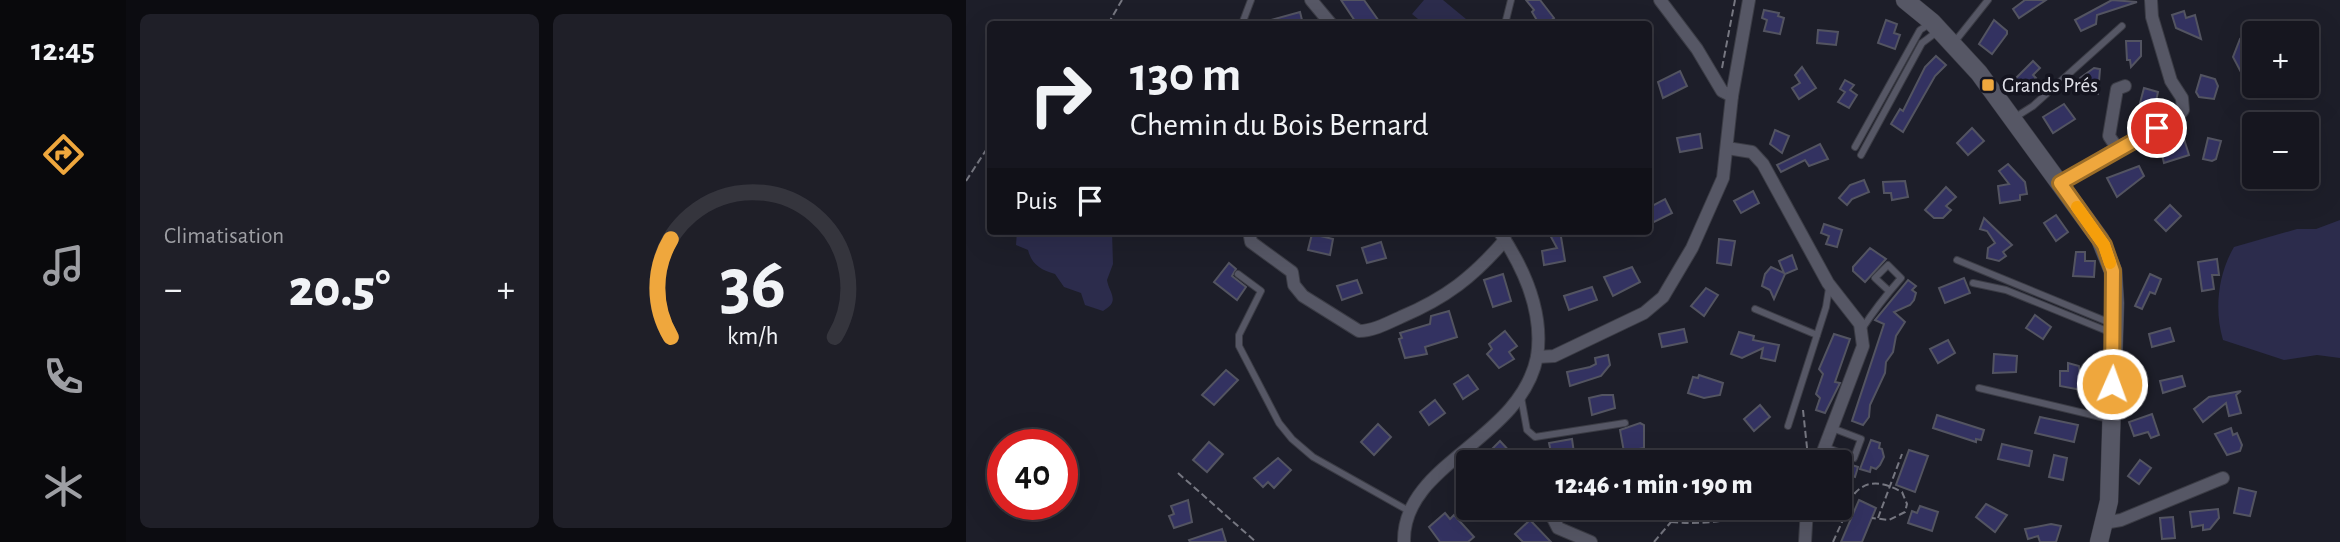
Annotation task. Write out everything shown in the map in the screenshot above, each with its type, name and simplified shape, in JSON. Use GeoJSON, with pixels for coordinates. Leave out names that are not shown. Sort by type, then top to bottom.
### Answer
{"type":"FeatureCollection","features":[{"type":"Feature","properties":{"kind":"street"},"geometry":{"type":"LineString","coordinates":[[1311,0],[1328,21]]}},
{"type":"Feature","properties":{"kind":"street"},"geometry":{"type":"LineString","coordinates":[[1660,0],[1714,76],[1722,92],[1731,96]]}},
{"type":"Feature","properties":{"kind":"street"},"geometry":{"type":"LineString","coordinates":[[1537,357],[1554,356],[1622,324],[1644,313],[1663,297],[1716,201],[1727,148],[1731,96],[1749,0]]}},
{"type":"Feature","properties":{"kind":"street"},"geometry":{"type":"LineString","coordinates":[[2060,183],[2117,148],[2177,118],[2183,110],[2182,98],[2171,80],[2152,17],[2156,1]]}},
{"type":"Feature","properties":{"kind":"street"},"geometry":{"type":"LineString","coordinates":[[1911,2],[1979,73],[2060,183],[2108,255],[2114,285],[2109,502],[2099,542]]}},
{"type":"Feature","properties":{"kind":"street"},"geometry":{"type":"LineString","coordinates":[[2117,148],[2109,136],[2117,89],[2125,86]]}},
{"type":"Feature","properties":{"kind":"street"},"geometry":{"type":"LineString","coordinates":[[1727,148],[1752,152],[1763,164],[1828,283],[1863,329],[1863,346],[1824,450]]}},
{"type":"Feature","properties":{"kind":"street"},"geometry":{"type":"LineString","coordinates":[[1250,235],[1251,242],[1292,272],[1294,285],[1303,296],[1359,331],[1384,324],[1447,296],[1486,262],[1502,236],[1521,269],[1536,311],[1539,333],[1537,357],[1521,397],[1507,415],[1424,487],[1409,511],[1404,542]]}},
{"type":"Feature","properties":{"kind":"street"},"geometry":{"type":"LineString","coordinates":[[2104,523],[2121,520],[2223,478]]}},
{"type":"Feature","properties":{"kind":"street"},"geometry":{"type":"LineString","coordinates":[[1554,520],[1558,528],[1591,542]]}},
{"type":"Feature","properties":{"kind":"street"},"geometry":{"type":"LineString","coordinates":[[1805,542],[1806,520]]}},
{"type":"Feature","properties":{"kind":"lane"},"geometry":{"type":"LineString","coordinates":[[1243,21],[1251,0]]}},
{"type":"Feature","properties":{"kind":"lane"},"geometry":{"type":"LineString","coordinates":[[1506,21],[1511,0]]}},
{"type":"Feature","properties":{"kind":"lane"},"geometry":{"type":"LineString","coordinates":[[1952,46],[1988,0]]}},
{"type":"Feature","properties":{"kind":"lane"},"geometry":{"type":"LineString","coordinates":[[1855,147],[1920,30],[1936,26]]}},
{"type":"Feature","properties":{"kind":"lane"},"geometry":{"type":"LineString","coordinates":[[1861,155],[1922,43],[1936,26]]}},
{"type":"Feature","properties":{"kind":"lane"},"geometry":{"type":"LineString","coordinates":[[2013,118],[2033,106],[2122,26]]}},
{"type":"Feature","properties":{"kind":"lane"},"geometry":{"type":"LineString","coordinates":[[1956,260],[2114,329]]}},
{"type":"Feature","properties":{"kind":"lane"},"geometry":{"type":"LineString","coordinates":[[1238,274],[1261,291],[1239,335],[1238,346],[1283,429],[1313,457],[1409,511]]}},
{"type":"Feature","properties":{"kind":"lane"},"geometry":{"type":"LineString","coordinates":[[1973,282],[2006,290],[2114,329]]}},
{"type":"Feature","properties":{"kind":"lane"},"geometry":{"type":"LineString","coordinates":[[1788,426],[1828,298],[1828,283]]}},
{"type":"Feature","properties":{"kind":"lane"},"geometry":{"type":"LineString","coordinates":[[1863,329],[1889,291]]}},
{"type":"Feature","properties":{"kind":"lane"},"geometry":{"type":"LineString","coordinates":[[1755,309],[1817,335]]}},
{"type":"Feature","properties":{"kind":"lane"},"geometry":{"type":"LineString","coordinates":[[1979,388],[2111,419]]}},
{"type":"Feature","properties":{"kind":"lane"},"geometry":{"type":"LineString","coordinates":[[1521,397],[1527,430],[1535,437],[1625,423]]}},
{"type":"Feature","properties":{"kind":"lane"},"geometry":{"type":"LineString","coordinates":[[1825,447],[1854,458],[1861,439],[1832,429]]}},
{"type":"Feature","properties":{"kind":"path"},"geometry":{"type":"LineString","coordinates":[[1110,21],[1122,0]]}},
{"type":"Feature","properties":{"kind":"path"},"geometry":{"type":"LineString","coordinates":[[1714,76],[1722,70],[1735,0]]}},
{"type":"Feature","properties":{"kind":"path"},"geometry":{"type":"LineString","coordinates":[[966,181],[987,149]]}},
{"type":"Feature","properties":{"kind":"path"},"geometry":{"type":"LineString","coordinates":[[1803,411],[1807,450]]}},
{"type":"Feature","properties":{"kind":"path"},"geometry":{"type":"LineString","coordinates":[[1878,519],[1902,454]]}},
{"type":"Feature","properties":{"kind":"path"},"geometry":{"type":"LineString","coordinates":[[1178,473],[1256,542]]}},
{"type":"Feature","properties":{"kind":"path"},"geometry":{"type":"LineString","coordinates":[[1833,542],[1857,490],[1875,482],[1902,492],[1907,508],[1894,519],[1872,517]]}},
{"type":"Feature","properties":{"kind":"path"},"geometry":{"type":"LineString","coordinates":[[1654,542],[1671,522],[1695,524],[1732,520]]}},
{"type":"Feature","properties":{"kind":"shaded area"},"geometry":{"type":"Polygon","coordinates":[[[1424,0],[1443,0],[1468,21],[1420,21],[1412,14],[1424,0]]]}},
{"type":"Feature","properties":{"kind":"shaded area"},"geometry":{"type":"Polygon","coordinates":[[[2340,220],[2340,358],[2317,355],[2284,360],[2223,340],[2219,292],[2224,269],[2234,247],[2297,229],[2316,229],[2340,220]]]}},
{"type":"Feature","properties":{"kind":"shaded area"},"geometry":{"type":"Polygon","coordinates":[[[1017,235],[1112,235],[1113,264],[1107,280],[1112,304],[1103,311],[1085,305],[1081,293],[1064,287],[1055,274],[1041,269],[1035,263],[1028,250],[1016,245],[1017,235]]]}},
{"type":"Feature","properties":{"kind":"building"},"geometry":{"type":"Polygon","coordinates":[[[1341,0],[1364,0],[1379,21],[1355,21],[1341,0]]]}},
{"type":"Feature","properties":{"kind":"building"},"geometry":{"type":"Polygon","coordinates":[[[1526,0],[1540,0],[1554,18],[1550,21],[1537,21],[1532,12],[1534,10],[1526,0]]]}},
{"type":"Feature","properties":{"kind":"building"},"geometry":{"type":"Polygon","coordinates":[[[2025,0],[2046,0],[2019,18],[2013,9],[2025,0]]]}},
{"type":"Feature","properties":{"kind":"building"},"geometry":{"type":"Polygon","coordinates":[[[2112,0],[2137,2],[2097,15],[2096,24],[2081,31],[2075,20],[2112,0]]]}},
{"type":"Feature","properties":{"kind":"building"},"geometry":{"type":"Polygon","coordinates":[[[1764,10],[1779,13],[1778,16],[1784,18],[1780,34],[1764,31],[1767,20],[1762,18],[1764,10]]]}},
{"type":"Feature","properties":{"kind":"building"},"geometry":{"type":"Polygon","coordinates":[[[2184,11],[2186,18],[2195,15],[2201,39],[2176,28],[2172,15],[2184,11]]]}},
{"type":"Feature","properties":{"kind":"building"},"geometry":{"type":"Polygon","coordinates":[[[1300,12],[1302,21],[1268,21],[1300,12]]]}},
{"type":"Feature","properties":{"kind":"building"},"geometry":{"type":"Polygon","coordinates":[[[1886,20],[1897,24],[1894,33],[1900,35],[1895,49],[1878,43],[1886,20]]]}},
{"type":"Feature","properties":{"kind":"building"},"geometry":{"type":"Polygon","coordinates":[[[1994,20],[2007,34],[1992,54],[1979,44],[1994,20]]]}},
{"type":"Feature","properties":{"kind":"building"},"geometry":{"type":"Polygon","coordinates":[[[1818,30],[1838,32],[1836,45],[1817,43],[1818,30]]]}},
{"type":"Feature","properties":{"kind":"building"},"geometry":{"type":"Polygon","coordinates":[[[2240,39],[2242,40],[2242,74],[2233,57],[2240,39]]]}},
{"type":"Feature","properties":{"kind":"building"},"geometry":{"type":"Polygon","coordinates":[[[2126,41],[2141,41],[2141,56],[2131,67],[2130,60],[2127,60],[2126,41]]]}},
{"type":"Feature","properties":{"kind":"building"},"geometry":{"type":"Polygon","coordinates":[[[1936,56],[1946,65],[1935,76],[1903,132],[1891,124],[1900,109],[1903,111],[1925,67],[1936,56]]]}},
{"type":"Feature","properties":{"kind":"building"},"geometry":{"type":"Polygon","coordinates":[[[2033,61],[2040,68],[2033,75],[2036,78],[2023,91],[2013,81],[2033,61]]]}},
{"type":"Feature","properties":{"kind":"building"},"geometry":{"type":"Polygon","coordinates":[[[1802,67],[1816,88],[1799,99],[1792,88],[1800,83],[1795,75],[1802,67]]]}},
{"type":"Feature","properties":{"kind":"building"},"geometry":{"type":"Polygon","coordinates":[[[2094,68],[2100,69],[2098,94],[2085,93],[2086,90],[2079,89],[2080,78],[2094,68]]]}},
{"type":"Feature","properties":{"kind":"building"},"geometry":{"type":"Polygon","coordinates":[[[1680,71],[1687,86],[1663,98],[1658,82],[1680,71]]]}},
{"type":"Feature","properties":{"kind":"building"},"geometry":{"type":"Polygon","coordinates":[[[2201,75],[2215,79],[2218,86],[2214,99],[2199,97],[2196,92],[2201,75]]]}},
{"type":"Feature","properties":{"kind":"building"},"geometry":{"type":"Polygon","coordinates":[[[1845,80],[1854,85],[1850,90],[1857,95],[1849,108],[1838,102],[1845,92],[1840,89],[1845,80]]]}},
{"type":"Feature","properties":{"kind":"building"},"geometry":{"type":"Polygon","coordinates":[[[2144,88],[2158,92],[2154,110],[2143,108],[2140,103],[2144,88]]]}},
{"type":"Feature","properties":{"kind":"building"},"geometry":{"type":"Polygon","coordinates":[[[2064,104],[2075,119],[2053,133],[2043,117],[2064,104]]]}},
{"type":"Feature","properties":{"kind":"building"},"geometry":{"type":"Polygon","coordinates":[[[1972,128],[1984,141],[1968,155],[1957,143],[1972,128]]]}},
{"type":"Feature","properties":{"kind":"building"},"geometry":{"type":"Polygon","coordinates":[[[1775,130],[1789,136],[1782,153],[1770,144],[1775,130]]]}},
{"type":"Feature","properties":{"kind":"building"},"geometry":{"type":"Polygon","coordinates":[[[1700,134],[1702,148],[1680,152],[1677,138],[1700,134]]]}},
{"type":"Feature","properties":{"kind":"building"},"geometry":{"type":"Polygon","coordinates":[[[2208,138],[2221,141],[2216,159],[2212,161],[2203,159],[2208,138]]]}},
{"type":"Feature","properties":{"kind":"building"},"geometry":{"type":"Polygon","coordinates":[[[2184,139],[2189,155],[2164,163],[2160,147],[2184,139]]]}},
{"type":"Feature","properties":{"kind":"building"},"geometry":{"type":"Polygon","coordinates":[[[1820,144],[1828,159],[1809,166],[1805,160],[1781,172],[1777,165],[1820,144]]]}},
{"type":"Feature","properties":{"kind":"building"},"geometry":{"type":"Polygon","coordinates":[[[2008,164],[2025,182],[2027,194],[2020,195],[2020,200],[2000,203],[1998,186],[2009,184],[1999,171],[2008,164]]]}},
{"type":"Feature","properties":{"kind":"building"},"geometry":{"type":"Polygon","coordinates":[[[2139,166],[2144,176],[2117,197],[2107,178],[2139,166]]]}},
{"type":"Feature","properties":{"kind":"building"},"geometry":{"type":"Polygon","coordinates":[[[1864,180],[1869,192],[1852,199],[1847,205],[1839,198],[1850,185],[1864,180]]]}},
{"type":"Feature","properties":{"kind":"building"},"geometry":{"type":"Polygon","coordinates":[[[1905,181],[1908,197],[1892,200],[1891,193],[1884,193],[1883,182],[1905,181]]]}},
{"type":"Feature","properties":{"kind":"building"},"geometry":{"type":"Polygon","coordinates":[[[1946,187],[1956,197],[1946,206],[1951,210],[1943,218],[1934,218],[1925,210],[1946,187]]]}},
{"type":"Feature","properties":{"kind":"building"},"geometry":{"type":"Polygon","coordinates":[[[1753,191],[1759,203],[1741,213],[1734,201],[1753,191]]]}},
{"type":"Feature","properties":{"kind":"building"},"geometry":{"type":"Polygon","coordinates":[[[1665,199],[1672,213],[1652,223],[1652,206],[1665,199]]]}},
{"type":"Feature","properties":{"kind":"building"},"geometry":{"type":"Polygon","coordinates":[[[2170,205],[2181,216],[2166,231],[2155,220],[2170,205]]]}},
{"type":"Feature","properties":{"kind":"building"},"geometry":{"type":"Polygon","coordinates":[[[2056,215],[2068,232],[2056,241],[2044,223],[2056,215]]]}},
{"type":"Feature","properties":{"kind":"building"},"geometry":{"type":"Polygon","coordinates":[[[1984,218],[2012,245],[2003,252],[2006,256],[1999,261],[1987,258],[1988,248],[1995,243],[1987,231],[1980,229],[1984,218]]]}},
{"type":"Feature","properties":{"kind":"building"},"geometry":{"type":"Polygon","coordinates":[[[1824,224],[1842,230],[1837,247],[1826,244],[1829,236],[1821,233],[1824,224]]]}},
{"type":"Feature","properties":{"kind":"building"},"geometry":{"type":"Polygon","coordinates":[[[1312,235],[1333,239],[1330,255],[1308,250],[1312,235]]]}},
{"type":"Feature","properties":{"kind":"building"},"geometry":{"type":"Polygon","coordinates":[[[1550,235],[1561,235],[1565,261],[1544,265],[1542,251],[1557,248],[1550,235]]]}},
{"type":"Feature","properties":{"kind":"building"},"geometry":{"type":"Polygon","coordinates":[[[1719,239],[1735,241],[1731,265],[1717,263],[1719,239]]]}},
{"type":"Feature","properties":{"kind":"building"},"geometry":{"type":"Polygon","coordinates":[[[1381,242],[1386,258],[1367,263],[1362,248],[1381,242]]]}},
{"type":"Feature","properties":{"kind":"building"},"geometry":{"type":"Polygon","coordinates":[[[1870,248],[1886,259],[1865,282],[1853,271],[1853,267],[1870,248]]]}},
{"type":"Feature","properties":{"kind":"building"},"geometry":{"type":"Polygon","coordinates":[[[2076,252],[2085,252],[2085,261],[2095,261],[2094,277],[2073,276],[2076,252]]]}},
{"type":"Feature","properties":{"kind":"building"},"geometry":{"type":"Polygon","coordinates":[[[1792,255],[1797,269],[1785,274],[1774,299],[1770,290],[1762,286],[1765,274],[1771,267],[1784,273],[1779,261],[1792,255]]]}},
{"type":"Feature","properties":{"kind":"building"},"geometry":{"type":"Polygon","coordinates":[[[2217,259],[2219,275],[2212,275],[2214,289],[2202,291],[2198,262],[2217,259]]]}},
{"type":"Feature","properties":{"kind":"building"},"geometry":{"type":"Polygon","coordinates":[[[1229,263],[1236,269],[1232,276],[1246,287],[1237,300],[1214,282],[1229,263]]]}},
{"type":"Feature","properties":{"kind":"building"},"geometry":{"type":"Polygon","coordinates":[[[1632,267],[1640,282],[1613,296],[1604,277],[1632,267]]]}},
{"type":"Feature","properties":{"kind":"building"},"geometry":{"type":"Polygon","coordinates":[[[1503,274],[1511,301],[1493,307],[1484,280],[1503,274]]]}},
{"type":"Feature","properties":{"kind":"building"},"geometry":{"type":"Polygon","coordinates":[[[2150,274],[2161,279],[2155,294],[2150,292],[2142,309],[2135,306],[2150,274]]]}},
{"type":"Feature","properties":{"kind":"building"},"geometry":{"type":"Polygon","coordinates":[[[1964,278],[1970,293],[1945,303],[1939,288],[1964,278]]]}},
{"type":"Feature","properties":{"kind":"building"},"geometry":{"type":"Polygon","coordinates":[[[1357,280],[1362,293],[1342,300],[1337,286],[1357,280]]]}},
{"type":"Feature","properties":{"kind":"building"},"geometry":{"type":"Polygon","coordinates":[[[1908,280],[1916,286],[1912,290],[1916,293],[1914,300],[1910,305],[1894,312],[1905,322],[1896,336],[1893,352],[1886,362],[1885,373],[1870,405],[1869,417],[1863,425],[1852,421],[1884,324],[1875,320],[1908,280]]]}},
{"type":"Feature","properties":{"kind":"building"},"geometry":{"type":"Polygon","coordinates":[[[1592,287],[1597,300],[1569,310],[1564,296],[1592,287]]]}},
{"type":"Feature","properties":{"kind":"building"},"geometry":{"type":"Polygon","coordinates":[[[1706,288],[1718,295],[1704,316],[1691,306],[1706,288]]]}},
{"type":"Feature","properties":{"kind":"building"},"geometry":{"type":"Polygon","coordinates":[[[1449,311],[1457,337],[1425,347],[1427,354],[1405,358],[1399,339],[1402,338],[1400,333],[1430,324],[1431,316],[1449,311]]]}},
{"type":"Feature","properties":{"kind":"building"},"geometry":{"type":"Polygon","coordinates":[[[2035,315],[2051,327],[2043,339],[2026,328],[2035,315]]]}},
{"type":"Feature","properties":{"kind":"building"},"geometry":{"type":"Polygon","coordinates":[[[2170,328],[2174,341],[2152,347],[2149,334],[2170,328]]]}},
{"type":"Feature","properties":{"kind":"building"},"geometry":{"type":"Polygon","coordinates":[[[1684,329],[1687,342],[1662,347],[1659,334],[1684,329]]]}},
{"type":"Feature","properties":{"kind":"building"},"geometry":{"type":"Polygon","coordinates":[[[1505,331],[1517,346],[1509,352],[1514,359],[1499,368],[1487,354],[1492,349],[1489,344],[1505,331]]]}},
{"type":"Feature","properties":{"kind":"building"},"geometry":{"type":"Polygon","coordinates":[[[1739,332],[1754,336],[1753,340],[1779,345],[1775,361],[1761,358],[1763,348],[1742,358],[1731,354],[1739,332]]]}},
{"type":"Feature","properties":{"kind":"building"},"geometry":{"type":"Polygon","coordinates":[[[1834,334],[1850,339],[1835,382],[1840,383],[1825,413],[1816,410],[1820,398],[1816,394],[1823,374],[1819,369],[1834,334]]]}},
{"type":"Feature","properties":{"kind":"building"},"geometry":{"type":"Polygon","coordinates":[[[1948,340],[1955,353],[1938,363],[1930,349],[1948,340]]]}},
{"type":"Feature","properties":{"kind":"building"},"geometry":{"type":"Polygon","coordinates":[[[1994,354],[2017,356],[2016,372],[1993,373],[1994,354]]]}},
{"type":"Feature","properties":{"kind":"building"},"geometry":{"type":"Polygon","coordinates":[[[1608,355],[1610,365],[1601,376],[1570,386],[1567,372],[1590,367],[1596,364],[1595,358],[1608,355]]]}},
{"type":"Feature","properties":{"kind":"building"},"geometry":{"type":"Polygon","coordinates":[[[2068,363],[2079,366],[2080,374],[2091,378],[2087,391],[2060,386],[2060,371],[2068,371],[2068,363]]]}},
{"type":"Feature","properties":{"kind":"building"},"geometry":{"type":"Polygon","coordinates":[[[1226,370],[1238,380],[1214,405],[1202,395],[1226,370]]]}},
{"type":"Feature","properties":{"kind":"building"},"geometry":{"type":"Polygon","coordinates":[[[1468,375],[1478,389],[1463,399],[1454,384],[1468,375]]]}},
{"type":"Feature","properties":{"kind":"building"},"geometry":{"type":"Polygon","coordinates":[[[1699,375],[1723,383],[1720,395],[1704,398],[1688,393],[1693,377],[1698,378],[1699,375]]]}},
{"type":"Feature","properties":{"kind":"building"},"geometry":{"type":"Polygon","coordinates":[[[2182,376],[2185,386],[2163,393],[2160,381],[2182,376]]]}},
{"type":"Feature","properties":{"kind":"building"},"geometry":{"type":"Polygon","coordinates":[[[2241,391],[2236,395],[2241,413],[2229,416],[2226,403],[2203,422],[2194,409],[2209,397],[2241,391]]]}},
{"type":"Feature","properties":{"kind":"building"},"geometry":{"type":"Polygon","coordinates":[[[1613,395],[1615,408],[1592,415],[1589,398],[1613,395]]]}},
{"type":"Feature","properties":{"kind":"building"},"geometry":{"type":"Polygon","coordinates":[[[1435,400],[1445,413],[1429,425],[1420,412],[1435,400]]]}},
{"type":"Feature","properties":{"kind":"building"},"geometry":{"type":"Polygon","coordinates":[[[1760,405],[1770,417],[1754,431],[1744,419],[1760,405]]]}},
{"type":"Feature","properties":{"kind":"building"},"geometry":{"type":"Polygon","coordinates":[[[2152,414],[2159,435],[2151,438],[2148,432],[2134,436],[2129,422],[2152,414]]]}},
{"type":"Feature","properties":{"kind":"building"},"geometry":{"type":"Polygon","coordinates":[[[1937,415],[1984,430],[1981,440],[1976,439],[1976,442],[1933,428],[1937,415]]]}},
{"type":"Feature","properties":{"kind":"building"},"geometry":{"type":"Polygon","coordinates":[[[2040,417],[2078,425],[2074,442],[2035,433],[2040,417]]]}},
{"type":"Feature","properties":{"kind":"building"},"geometry":{"type":"Polygon","coordinates":[[[1640,423],[1644,425],[1644,448],[1624,450],[1620,430],[1640,423]]]}},
{"type":"Feature","properties":{"kind":"building"},"geometry":{"type":"Polygon","coordinates":[[[1378,424],[1391,437],[1374,455],[1361,442],[1378,424]]]}},
{"type":"Feature","properties":{"kind":"building"},"geometry":{"type":"Polygon","coordinates":[[[2231,428],[2233,435],[2237,433],[2242,445],[2240,451],[2227,455],[2215,434],[2231,428]]]}},
{"type":"Feature","properties":{"kind":"building"},"geometry":{"type":"Polygon","coordinates":[[[1572,439],[1574,450],[1550,450],[1549,443],[1572,439]]]}},
{"type":"Feature","properties":{"kind":"building"},"geometry":{"type":"Polygon","coordinates":[[[1871,440],[1880,443],[1879,448],[1882,449],[1884,457],[1876,469],[1871,467],[1870,472],[1860,469],[1871,440]]]}},
{"type":"Feature","properties":{"kind":"building"},"geometry":{"type":"Polygon","coordinates":[[[1500,441],[1508,450],[1491,450],[1500,441]]]}},
{"type":"Feature","properties":{"kind":"building"},"geometry":{"type":"Polygon","coordinates":[[[1209,442],[1223,454],[1207,472],[1193,460],[1209,442]]]}},
{"type":"Feature","properties":{"kind":"building"},"geometry":{"type":"Polygon","coordinates":[[[2002,444],[2032,451],[2029,466],[1998,459],[2002,444]]]}},
{"type":"Feature","properties":{"kind":"building"},"geometry":{"type":"Polygon","coordinates":[[[1909,450],[1928,456],[1915,492],[1896,485],[1909,450]]]}},
{"type":"Feature","properties":{"kind":"building"},"geometry":{"type":"Polygon","coordinates":[[[2054,455],[2067,458],[2063,480],[2049,477],[2054,455]]]}},
{"type":"Feature","properties":{"kind":"building"},"geometry":{"type":"Polygon","coordinates":[[[1278,458],[1291,470],[1274,488],[1268,482],[1263,487],[1254,478],[1278,458]]]}},
{"type":"Feature","properties":{"kind":"building"},"geometry":{"type":"Polygon","coordinates":[[[2140,460],[2151,468],[2139,484],[2128,476],[2140,460]]]}},
{"type":"Feature","properties":{"kind":"building"},"geometry":{"type":"Polygon","coordinates":[[[1852,465],[1858,467],[1855,477],[1852,476],[1852,465]]]}},
{"type":"Feature","properties":{"kind":"building"},"geometry":{"type":"Polygon","coordinates":[[[2239,488],[2256,492],[2250,516],[2234,513],[2239,488]]]}},
{"type":"Feature","properties":{"kind":"building"},"geometry":{"type":"Polygon","coordinates":[[[1188,500],[1192,522],[1174,528],[1169,516],[1174,514],[1171,506],[1188,500]]]}},
{"type":"Feature","properties":{"kind":"building"},"geometry":{"type":"Polygon","coordinates":[[[1859,500],[1876,508],[1862,542],[1841,542],[1852,520],[1859,500]]]}},
{"type":"Feature","properties":{"kind":"building"},"geometry":{"type":"Polygon","coordinates":[[[1986,504],[2007,515],[1995,532],[1976,517],[1986,504]]]}},
{"type":"Feature","properties":{"kind":"building"},"geometry":{"type":"Polygon","coordinates":[[[1920,506],[1938,512],[1932,531],[1908,523],[1912,511],[1917,513],[1920,506]]]}},
{"type":"Feature","properties":{"kind":"building"},"geometry":{"type":"Polygon","coordinates":[[[2218,509],[2219,518],[2210,529],[2203,530],[2203,525],[2192,527],[2190,512],[2218,509]]]}},
{"type":"Feature","properties":{"kind":"building"},"geometry":{"type":"Polygon","coordinates":[[[1445,513],[1450,519],[1454,515],[1474,537],[1468,542],[1440,542],[1429,527],[1445,513]]]}},
{"type":"Feature","properties":{"kind":"building"},"geometry":{"type":"Polygon","coordinates":[[[2173,517],[2175,538],[2162,539],[2160,518],[2173,517]]]}},
{"type":"Feature","properties":{"kind":"building"},"geometry":{"type":"Polygon","coordinates":[[[1530,520],[1551,542],[1523,542],[1515,534],[1530,520]]]}},
{"type":"Feature","properties":{"kind":"building"},"geometry":{"type":"Polygon","coordinates":[[[2051,524],[2061,526],[2056,542],[2040,542],[2038,536],[2028,539],[2025,529],[2051,524]]]}},
{"type":"Feature","properties":{"kind":"building"},"geometry":{"type":"Polygon","coordinates":[[[1222,529],[1226,542],[1189,540],[1222,529]]]}},
{"type":"Feature","properties":{"kind":"slow traffic"},"geometry":{"type":"LineString","coordinates":[[2077,207],[2104,245],[2110,263]]}},
{"type":"Feature","properties":{"kind":"place","name":"Grands Prés"},"geometry":{"type":"Point","coordinates":[1988,85]}},
{"type":"Feature","properties":{"kind":"route"},"geometry":{"type":"LineString","coordinates":[[2112,384],[2115,303],[2113,271],[2104,245],[2060,183],[2117,148],[2157,128]]}}]}
